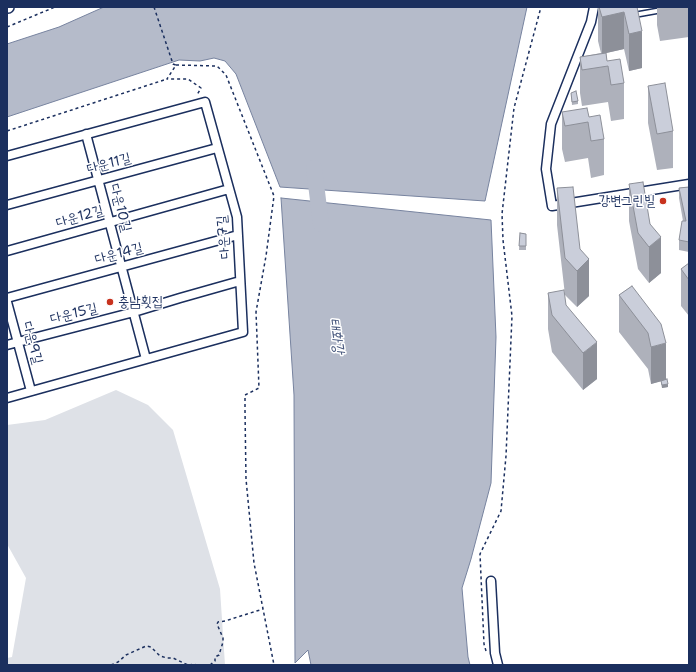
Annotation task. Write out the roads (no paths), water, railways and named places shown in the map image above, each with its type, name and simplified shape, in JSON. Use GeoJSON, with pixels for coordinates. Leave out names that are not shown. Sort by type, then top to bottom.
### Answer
{"type":"FeatureCollection","features":[{"type":"Feature","properties":{"kind":"street"},"geometry":{"type":"LineString","coordinates":[[594,7],[594,22],[551,124],[546,169],[552,206],[689,184]]}},
{"type":"Feature","properties":{"kind":"street","name":"다운7길"},"geometry":{"type":"LineString","coordinates":[[7,156],[204,102],[237,217],[243,332],[7,398]]}},
{"type":"Feature","properties":{"kind":"street","name":"다운10길"},"geometry":{"type":"LineString","coordinates":[[86,134],[146,359]]}},
{"type":"Feature","properties":{"kind":"street","name":"다운11길"},"geometry":{"type":"LineString","coordinates":[[7,205],[217,148]]}},
{"type":"Feature","properties":{"kind":"street","name":"다운12길"},"geometry":{"type":"LineString","coordinates":[[7,251],[229,189]]}},
{"type":"Feature","properties":{"kind":"street","name":"다운14길"},"geometry":{"type":"LineString","coordinates":[[7,298],[238,235]]}},
{"type":"Feature","properties":{"kind":"street","name":"다운15길"},"geometry":{"type":"LineString","coordinates":[[7,345],[134,312],[240,281]]}},
{"type":"Feature","properties":{"kind":"street","name":"다운9길"},"geometry":{"type":"LineString","coordinates":[[7,302],[31,391]]}},
{"type":"Feature","properties":{"kind":"street"},"geometry":{"type":"LineString","coordinates":[[491,581],[494,653],[498,665]]}},
{"type":"Feature","properties":{"kind":"lane"},"geometry":{"type":"LineString","coordinates":[[627,16],[664,10]]}},
{"type":"Feature","properties":{"kind":"water"},"geometry":{"type":"Polygon","coordinates":[[[104,7],[527,7],[485,201],[280,187],[236,74],[225,61],[214,58],[200,61],[179,60],[7,117],[7,44],[59,27],[104,7]]]}},
{"type":"Feature","properties":{"kind":"water"},"geometry":{"type":"Polygon","coordinates":[[[281,198],[491,220],[496,337],[491,483],[462,588],[470,665],[311,665],[308,650],[295,663],[294,395],[281,198]]]}},
{"type":"Feature","properties":{"kind":"waterway","name":"태화강"},"geometry":{"type":"LineString","coordinates":[[314,168],[321,224]]}},
{"type":"Feature","properties":{"kind":"place","name":"강변그린빌"},"geometry":{"type":"Point","coordinates":[663,201]}},
{"type":"Feature","properties":{"kind":"place","name":"충남횟집"},"geometry":{"type":"Point","coordinates":[110,302]}}]}
